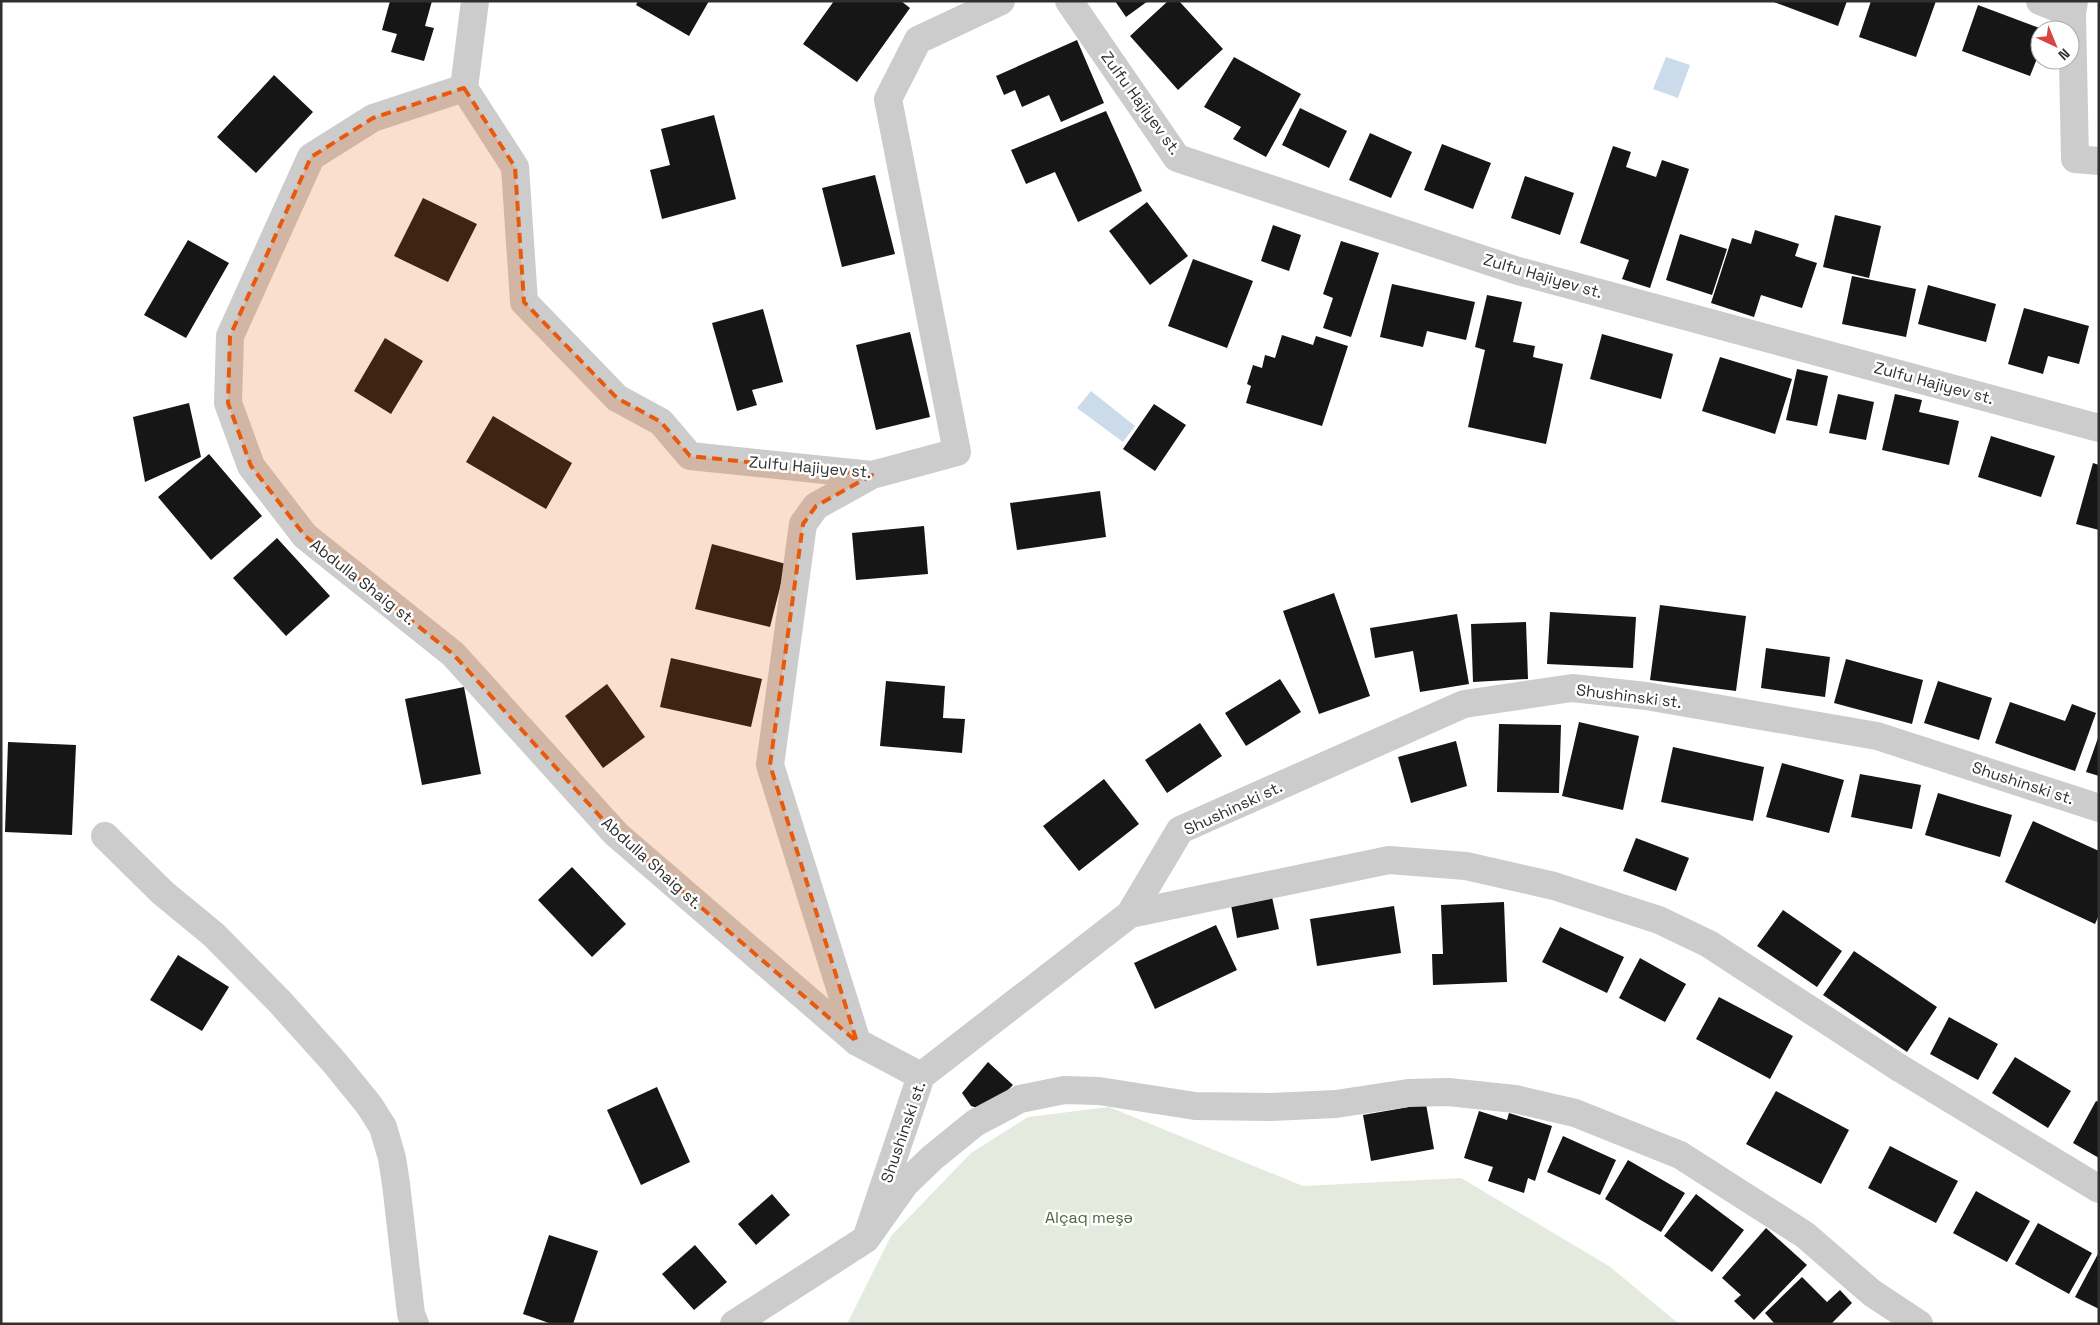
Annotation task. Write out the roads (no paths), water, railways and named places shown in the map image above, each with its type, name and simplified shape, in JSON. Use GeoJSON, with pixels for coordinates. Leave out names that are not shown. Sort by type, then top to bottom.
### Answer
{"type":"FeatureCollection","features":[{"type":"Feature","properties":{"kind":"street"},"geometry":{"type":"LineString","coordinates":[[464,88],[475,1]]}},
{"type":"Feature","properties":{"kind":"street","name":"Zulfu Hajiyev st."},"geometry":{"type":"LineString","coordinates":[[464,88],[515,167],[524,302],[617,398],[661,422],[690,456],[872,475],[957,452],[888,98],[918,40],[1001,1]]}},
{"type":"Feature","properties":{"kind":"street","name":"Zulfu Hajiyev st."},"geometry":{"type":"LineString","coordinates":[[1068,1],[1177,158],[1518,271],[2099,428]]}},
{"type":"Feature","properties":{"kind":"street"},"geometry":{"type":"LineString","coordinates":[[2040,1],[2073,8],[2075,159],[2099,160]]}},
{"type":"Feature","properties":{"kind":"street","name":"Abdulla Shaig st."},"geometry":{"type":"LineString","coordinates":[[464,88],[373,118],[311,158],[230,336],[228,403],[250,466],[305,536],[453,654],[616,834],[857,1042],[921,1076]]}},
{"type":"Feature","properties":{"kind":"street"},"geometry":{"type":"LineString","coordinates":[[857,1042],[770,765],[803,524],[816,506],[872,475]]}},
{"type":"Feature","properties":{"kind":"street","name":"Shushinski st."},"geometry":{"type":"LineString","coordinates":[[866,1239],[921,1076],[1130,914],[1180,830],[1464,704],[1572,688],[1646,696],[1877,736],[2099,808]]}},
{"type":"Feature","properties":{"kind":"street"},"geometry":{"type":"LineString","coordinates":[[105,836],[163,893],[214,935],[280,1002],[334,1062],[383,1127],[392,1158],[410,1314],[415,1324]]}},
{"type":"Feature","properties":{"kind":"street","name":"Shushinski st."},"geometry":{"type":"LineString","coordinates":[[1130,914],[1389,860],[1466,866],[1554,886],[1659,920],[1709,944],[1898,1067],[2099,1189]]}},
{"type":"Feature","properties":{"kind":"street"},"geometry":{"type":"LineString","coordinates":[[734,1324],[866,1239],[906,1184],[932,1158],[975,1123],[1020,1099],[1064,1090],[1098,1091],[1195,1106],[1271,1107],[1336,1104],[1408,1093],[1448,1092],[1515,1099],[1575,1113],[1680,1155],[1806,1235],[1872,1293],[1920,1324]]}},
{"type":"Feature","properties":{"kind":"water"},"geometry":{"type":"Polygon","coordinates":[[[1666,57],[1690,65],[1678,98],[1653,89],[1666,57]]]}},
{"type":"Feature","properties":{"kind":"water"},"geometry":{"type":"Polygon","coordinates":[[[1091,391],[1135,426],[1123,442],[1077,408],[1091,391]]]}},
{"type":"Feature","properties":{"kind":"park label","name":"Alçaq meşə"},"geometry":{"type":"Point","coordinates":[1089,1217]}}]}
